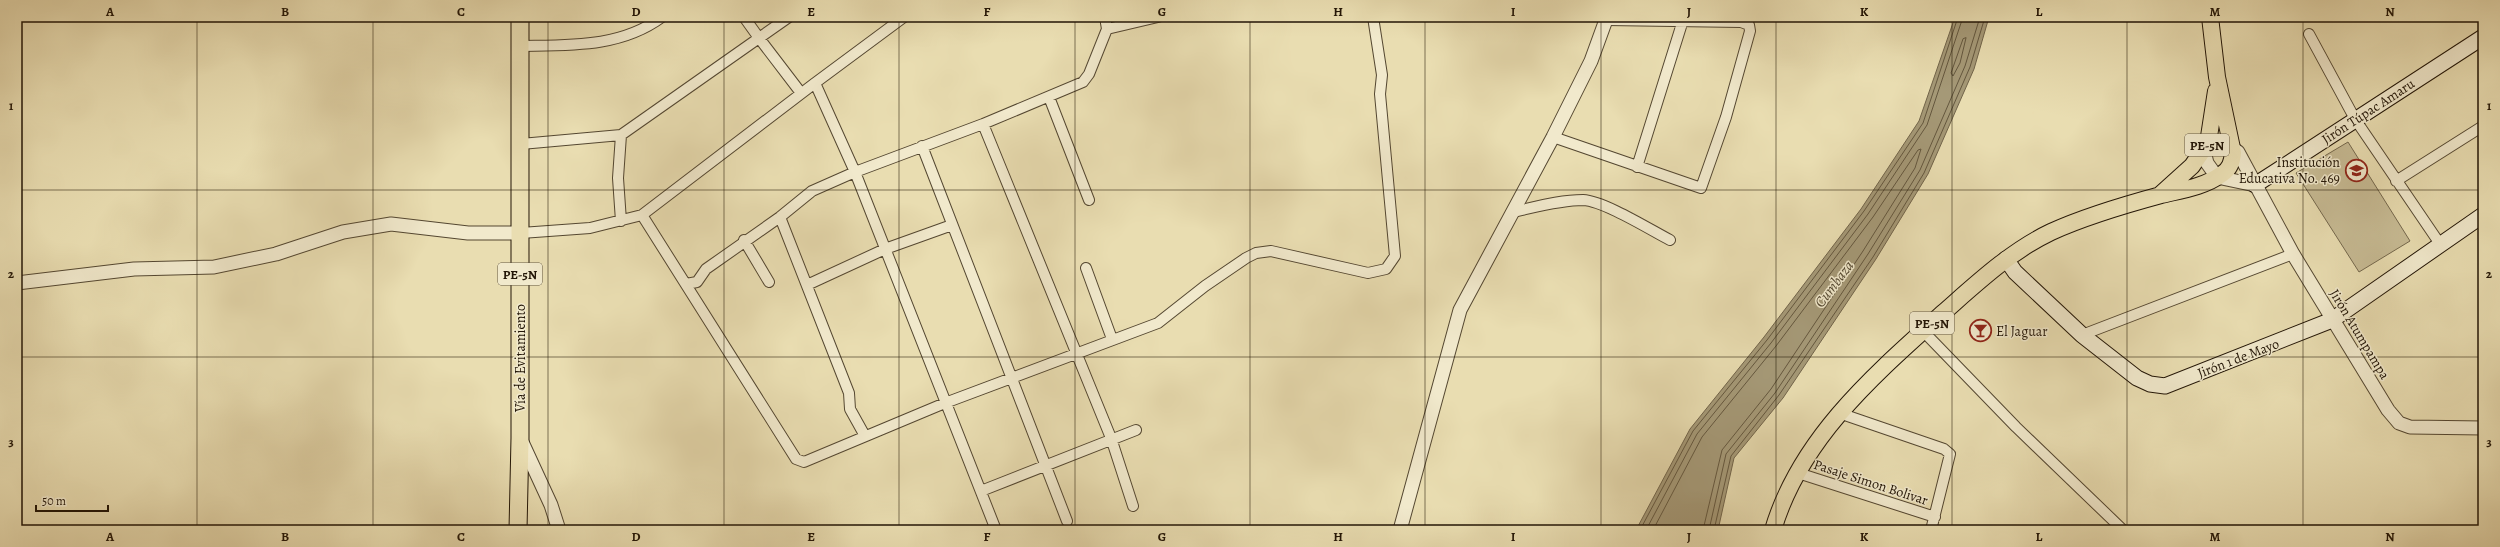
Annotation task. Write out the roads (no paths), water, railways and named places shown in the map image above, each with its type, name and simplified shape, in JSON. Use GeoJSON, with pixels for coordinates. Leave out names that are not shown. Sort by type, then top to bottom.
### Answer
{"type":"FeatureCollection","features":[{"type":"Feature","properties":{"kind":"highway","name":"Vía de Evitamiento"},"geometry":{"type":"LineString","coordinates":[[518,530],[521,232],[520,17]]}},
{"type":"Feature","properties":{"kind":"main road","name":"PE-5N"},"geometry":{"type":"LineString","coordinates":[[1773,530],[1781,503],[1802,463],[1849,400],[1923,331],[2006,259],[2050,232],[2096,215],[2197,186],[2217,177],[2227,170],[2232,162],[2232,146],[2217,77],[2210,17]]}},
{"type":"Feature","properties":{"kind":"main road","name":"Jirón Túpac Amaru"},"geometry":{"type":"LineString","coordinates":[[2255,185],[2483,37]]}},
{"type":"Feature","properties":{"kind":"main road","name":"PE-5N"},"geometry":{"type":"LineString","coordinates":[[2160,196],[2192,166],[2206,147],[2217,77]]}},
{"type":"Feature","properties":{"kind":"main road","name":"Jirón 1 de Mayo"},"geometry":{"type":"LineString","coordinates":[[2006,259],[2015,272],[2082,335],[2137,378],[2150,384],[2165,386],[2332,320],[2483,215]]}},
{"type":"Feature","properties":{"kind":"street"},"geometry":{"type":"LineString","coordinates":[[520,46],[573,45],[618,40],[649,26],[662,17]]}},
{"type":"Feature","properties":{"kind":"street"},"geometry":{"type":"LineString","coordinates":[[744,17],[801,93]]}},
{"type":"Feature","properties":{"kind":"street"},"geometry":{"type":"LineString","coordinates":[[521,144],[621,135],[789,17]]}},
{"type":"Feature","properties":{"kind":"street"},"geometry":{"type":"LineString","coordinates":[[17,283],[134,269],[214,267],[276,254],[343,232],[391,224],[468,233],[521,232],[590,228],[642,215],[801,93],[904,17]]}},
{"type":"Feature","properties":{"kind":"street"},"geometry":{"type":"LineString","coordinates":[[686,284],[697,282],[706,269],[744,240],[780,217],[812,191],[855,172],[983,124],[1049,97],[1087,79],[1107,29],[1105,17]]}},
{"type":"Feature","properties":{"kind":"street"},"geometry":{"type":"LineString","coordinates":[[1107,29],[1158,17]]}},
{"type":"Feature","properties":{"kind":"street"},"geometry":{"type":"LineString","coordinates":[[642,215],[796,459],[804,462],[945,404],[1112,339],[1158,323],[1205,286],[1256,253],[1271,252],[1368,273],[1386,269],[1395,256],[1380,94],[1382,75],[1373,17]]}},
{"type":"Feature","properties":{"kind":"street"},"geometry":{"type":"LineString","coordinates":[[1400,530],[1460,310],[1553,137],[1591,61],[1607,19],[1749,21],[1750,30],[1726,117],[1701,188],[1553,137]]}},
{"type":"Feature","properties":{"kind":"street"},"geometry":{"type":"LineString","coordinates":[[1638,167],[1683,20]]}},
{"type":"Feature","properties":{"kind":"street"},"geometry":{"type":"LineString","coordinates":[[2309,34],[2355,119],[2440,244]]}},
{"type":"Feature","properties":{"kind":"street"},"geometry":{"type":"LineString","coordinates":[[815,83],[855,172],[945,404],[996,530]]}},
{"type":"Feature","properties":{"kind":"street"},"geometry":{"type":"LineString","coordinates":[[1049,97],[1089,200]]}},
{"type":"Feature","properties":{"kind":"street"},"geometry":{"type":"LineString","coordinates":[[983,124],[1111,438],[1133,506]]}},
{"type":"Feature","properties":{"kind":"street"},"geometry":{"type":"LineString","coordinates":[[2396,181],[2483,126]]}},
{"type":"Feature","properties":{"kind":"street"},"geometry":{"type":"LineString","coordinates":[[621,135],[618,178],[621,221]]}},
{"type":"Feature","properties":{"kind":"street"},"geometry":{"type":"LineString","coordinates":[[2232,146],[2222,142],[2206,147],[2207,163],[2217,177],[2255,185]]}},
{"type":"Feature","properties":{"kind":"street"},"geometry":{"type":"LineString","coordinates":[[922,146],[1010,379],[1047,466],[1067,521]]}},
{"type":"Feature","properties":{"kind":"street","name":"Jirón Atumpampa"},"geometry":{"type":"LineString","coordinates":[[2232,146],[2238,152],[2293,254],[2332,320],[2388,410],[2398,423],[2410,427],[2483,428]]}},
{"type":"Feature","properties":{"kind":"street"},"geometry":{"type":"LineString","coordinates":[[1513,212],[1561,202],[1584,200],[1598,204],[1670,240]]}},
{"type":"Feature","properties":{"kind":"street"},"geometry":{"type":"LineString","coordinates":[[780,217],[849,393],[850,409],[865,436]]}},
{"type":"Feature","properties":{"kind":"street"},"geometry":{"type":"LineString","coordinates":[[807,284],[885,249],[952,225]]}},
{"type":"Feature","properties":{"kind":"street"},"geometry":{"type":"LineString","coordinates":[[744,240],[769,282]]}},
{"type":"Feature","properties":{"kind":"street"},"geometry":{"type":"LineString","coordinates":[[2082,335],[2293,254]]}},
{"type":"Feature","properties":{"kind":"street"},"geometry":{"type":"LineString","coordinates":[[1086,268],[1112,339]]}},
{"type":"Feature","properties":{"kind":"street"},"geometry":{"type":"LineString","coordinates":[[1923,331],[2016,427],[2123,530]]}},
{"type":"Feature","properties":{"kind":"street"},"geometry":{"type":"LineString","coordinates":[[1839,413],[1944,449],[1950,454],[1931,530]]}},
{"type":"Feature","properties":{"kind":"street"},"geometry":{"type":"LineString","coordinates":[[981,491],[1047,466],[1111,438],[1136,430]]}},
{"type":"Feature","properties":{"kind":"street"},"geometry":{"type":"LineString","coordinates":[[520,438],[551,505],[560,530]]}},
{"type":"Feature","properties":{"kind":"street","name":"Pasaje Simon Bolivar"},"geometry":{"type":"LineString","coordinates":[[1798,473],[1935,517]]}},
{"type":"Feature","properties":{"kind":"water","name":"Cumbaza"},"geometry":{"type":"Polygon","coordinates":[[[1955,17],[1989,17],[1974,69],[1928,174],[1876,259],[1783,398],[1734,458],[1718,530],[1636,530],[1690,429],[1764,337],[1861,209],[1919,121],[1955,17]]]}},
{"type":"Feature","properties":{"kind":"place","name":"Institución Educativa No. 469"},"geometry":{"type":"Point","coordinates":[2356,170]}},
{"type":"Feature","properties":{"kind":"place","name":"El Jaguar"},"geometry":{"type":"Point","coordinates":[1981,331]}}]}
